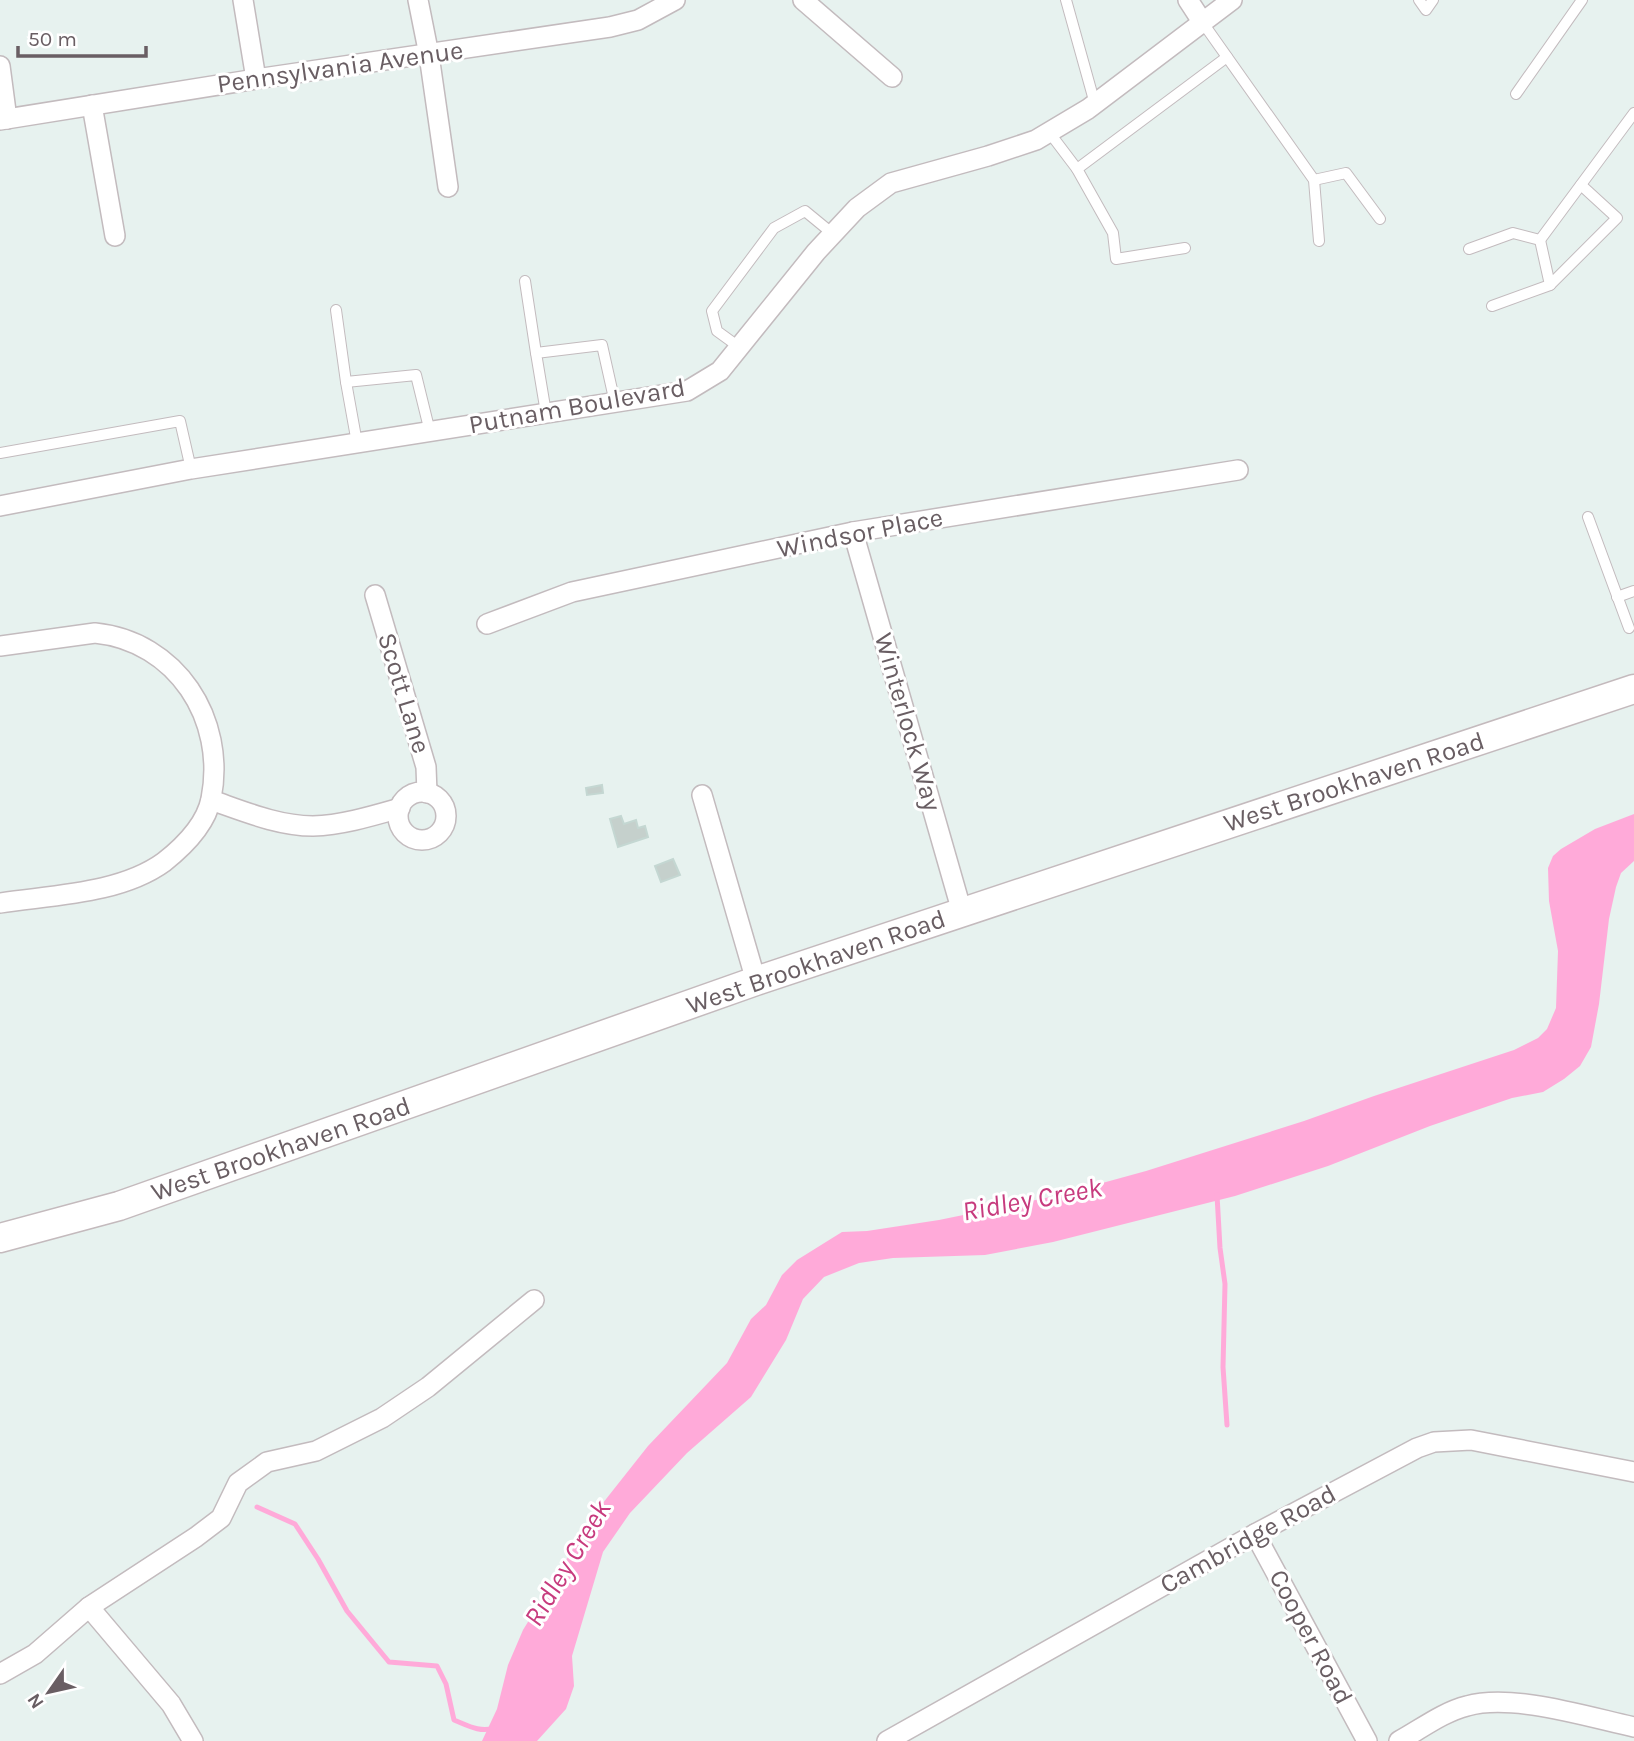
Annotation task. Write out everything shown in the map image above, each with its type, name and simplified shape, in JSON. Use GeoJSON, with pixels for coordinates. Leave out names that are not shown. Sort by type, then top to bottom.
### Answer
{"type":"FeatureCollection","features":[{"type":"Feature","properties":{"kind":"street"},"geometry":{"type":"LineString","coordinates":[[243,0],[256,79]]}},
{"type":"Feature","properties":{"kind":"street"},"geometry":{"type":"LineString","coordinates":[[418,0],[429,54],[448,187]]}},
{"type":"Feature","properties":{"kind":"street","name":"Pennsylvania Avenue"},"geometry":{"type":"LineString","coordinates":[[4,119],[627,23],[649,15],[675,0]]}},
{"type":"Feature","properties":{"kind":"street"},"geometry":{"type":"LineString","coordinates":[[803,0],[892,77]]}},
{"type":"Feature","properties":{"kind":"street"},"geometry":{"type":"LineString","coordinates":[[1188,0],[1203,23]]}},
{"type":"Feature","properties":{"kind":"street","name":"Putnam Boulevard"},"geometry":{"type":"LineString","coordinates":[[0,506],[191,469],[687,391],[720,371],[833,233],[857,208],[891,183],[1036,140],[1095,104],[1232,0]]}},
{"type":"Feature","properties":{"kind":"street"},"geometry":{"type":"LineString","coordinates":[[0,66],[4,119]]}},
{"type":"Feature","properties":{"kind":"street"},"geometry":{"type":"LineString","coordinates":[[92,106],[115,236]]}},
{"type":"Feature","properties":{"kind":"street","name":"Windsor Place"},"geometry":{"type":"LineString","coordinates":[[487,624],[572,592],[853,532],[1238,470]]}},
{"type":"Feature","properties":{"kind":"street","name":"Winterlock Way"},"geometry":{"type":"LineString","coordinates":[[853,532],[962,912]]}},
{"type":"Feature","properties":{"kind":"street","name":"Scott Lane"},"geometry":{"type":"LineString","coordinates":[[375,594],[426,767],[427,793]]}},
{"type":"Feature","properties":{"kind":"street"},"geometry":{"type":"LineString","coordinates":[[0,646],[95,634],[110,635],[158,655],[184,681],[204,713],[212,744],[211,800],[205,816],[190,837],[165,861],[144,874],[107,887],[0,903]]}},
{"type":"Feature","properties":{"kind":"street","name":"West Brookhaven Road"},"geometry":{"type":"LineString","coordinates":[[0,1238],[119,1206],[756,981],[1634,689]]}},
{"type":"Feature","properties":{"kind":"street","name":"Scott Lane"},"geometry":{"type":"LineString","coordinates":[[427,793],[438,798],[445,812],[444,826],[433,837],[419,840],[405,832],[398,817],[400,808],[410,795],[427,793]]}},
{"type":"Feature","properties":{"kind":"street"},"geometry":{"type":"LineString","coordinates":[[702,795],[756,981]]}},
{"type":"Feature","properties":{"kind":"street","name":"Scott Lane"},"geometry":{"type":"LineString","coordinates":[[211,800],[259,816],[311,826],[335,824],[400,808]]}},
{"type":"Feature","properties":{"kind":"street"},"geometry":{"type":"LineString","coordinates":[[0,1674],[35,1654],[89,1607],[221,1518],[238,1483],[267,1462],[316,1451],[382,1418],[428,1387],[534,1300]]}},
{"type":"Feature","properties":{"kind":"street","name":"Cambridge Road"},"geometry":{"type":"LineString","coordinates":[[887,1741],[1255,1534],[1401,1455],[1434,1442],[1471,1440],[1634,1472]]}},
{"type":"Feature","properties":{"kind":"street","name":"Cooper Road"},"geometry":{"type":"LineString","coordinates":[[1255,1534],[1367,1741]]}},
{"type":"Feature","properties":{"kind":"street"},"geometry":{"type":"LineString","coordinates":[[89,1607],[171,1704],[193,1741]]}},
{"type":"Feature","properties":{"kind":"street"},"geometry":{"type":"LineString","coordinates":[[1399,1741],[1444,1715],[1485,1702],[1526,1705],[1634,1727]]}},
{"type":"Feature","properties":{"kind":"lane"},"geometry":{"type":"LineString","coordinates":[[1066,0],[1095,104]]}},
{"type":"Feature","properties":{"kind":"lane"},"geometry":{"type":"LineString","coordinates":[[1419,0],[1426,10],[1433,0]]}},
{"type":"Feature","properties":{"kind":"lane"},"geometry":{"type":"LineString","coordinates":[[1516,94],[1582,0]]}},
{"type":"Feature","properties":{"kind":"lane"},"geometry":{"type":"LineString","coordinates":[[1203,23],[1314,180],[1318,241]]}},
{"type":"Feature","properties":{"kind":"lane"},"geometry":{"type":"LineString","coordinates":[[1077,169],[1227,57]]}},
{"type":"Feature","properties":{"kind":"lane"},"geometry":{"type":"LineString","coordinates":[[1550,285],[1540,240],[1634,113]]}},
{"type":"Feature","properties":{"kind":"lane"},"geometry":{"type":"LineString","coordinates":[[1049,132],[1077,169],[1113,233],[1116,259],[1185,248]]}},
{"type":"Feature","properties":{"kind":"lane"},"geometry":{"type":"LineString","coordinates":[[1314,180],[1346,173],[1380,219]]}},
{"type":"Feature","properties":{"kind":"lane"},"geometry":{"type":"LineString","coordinates":[[1492,306],[1550,285],[1617,218],[1581,185]]}},
{"type":"Feature","properties":{"kind":"lane"},"geometry":{"type":"LineString","coordinates":[[739,347],[717,331],[712,311],[774,228],[805,211],[833,233]]}},
{"type":"Feature","properties":{"kind":"lane"},"geometry":{"type":"LineString","coordinates":[[1469,249],[1513,233],[1540,240]]}},
{"type":"Feature","properties":{"kind":"lane"},"geometry":{"type":"LineString","coordinates":[[525,281],[546,413]]}},
{"type":"Feature","properties":{"kind":"lane"},"geometry":{"type":"LineString","coordinates":[[336,310],[357,443]]}},
{"type":"Feature","properties":{"kind":"lane"},"geometry":{"type":"LineString","coordinates":[[536,354],[602,345],[615,403]]}},
{"type":"Feature","properties":{"kind":"lane"},"geometry":{"type":"LineString","coordinates":[[346,382],[416,374],[430,432]]}},
{"type":"Feature","properties":{"kind":"lane"},"geometry":{"type":"LineString","coordinates":[[0,453],[180,421],[191,469]]}},
{"type":"Feature","properties":{"kind":"lane"},"geometry":{"type":"LineString","coordinates":[[1588,517],[1629,628]]}},
{"type":"Feature","properties":{"kind":"lane"},"geometry":{"type":"LineString","coordinates":[[1617,597],[1634,591]]}},
{"type":"Feature","properties":{"kind":"water","name":"Ridley Creek"},"geometry":{"type":"Polygon","coordinates":[[[1634,814],[1634,861],[1621,873],[1616,887],[1591,1047],[1580,1066],[1564,1079],[1543,1092],[1512,1098],[1430,1126],[1328,1166],[1235,1196],[1053,1242],[985,1255],[893,1258],[859,1263],[824,1277],[803,1299],[786,1340],[751,1397],[687,1453],[630,1513],[603,1552],[572,1656],[574,1686],[566,1709],[537,1741],[482,1741],[497,1709],[508,1665],[523,1630],[595,1513],[648,1446],[727,1363],[751,1319],[766,1305],[782,1275],[797,1260],[842,1232],[939,1220],[1055,1196],[1146,1171],[1514,1050],[1538,1038],[1547,1029],[1556,1008],[1558,951],[1549,901],[1548,868],[1553,856],[1595,829],[1634,814]]]}},
{"type":"Feature","properties":{"kind":"building"},"geometry":{"type":"Polygon","coordinates":[[[602,785],[603,793],[587,795],[586,788],[602,785]]]}},
{"type":"Feature","properties":{"kind":"building"},"geometry":{"type":"Polygon","coordinates":[[[621,816],[624,824],[636,820],[638,828],[645,826],[648,837],[618,847],[610,819],[621,816]]]}},
{"type":"Feature","properties":{"kind":"building"},"geometry":{"type":"Polygon","coordinates":[[[673,859],[680,875],[661,882],[655,866],[673,859]]]}},
{"type":"Feature","properties":{"kind":"waterway"},"geometry":{"type":"LineString","coordinates":[[1217,1195],[1225,1284],[1223,1367],[1227,1425]]}},
{"type":"Feature","properties":{"kind":"waterway"},"geometry":{"type":"LineString","coordinates":[[257,1507],[295,1524],[347,1611],[389,1662],[437,1666],[446,1684],[454,1720],[479,1729],[494,1728]]}}]}
